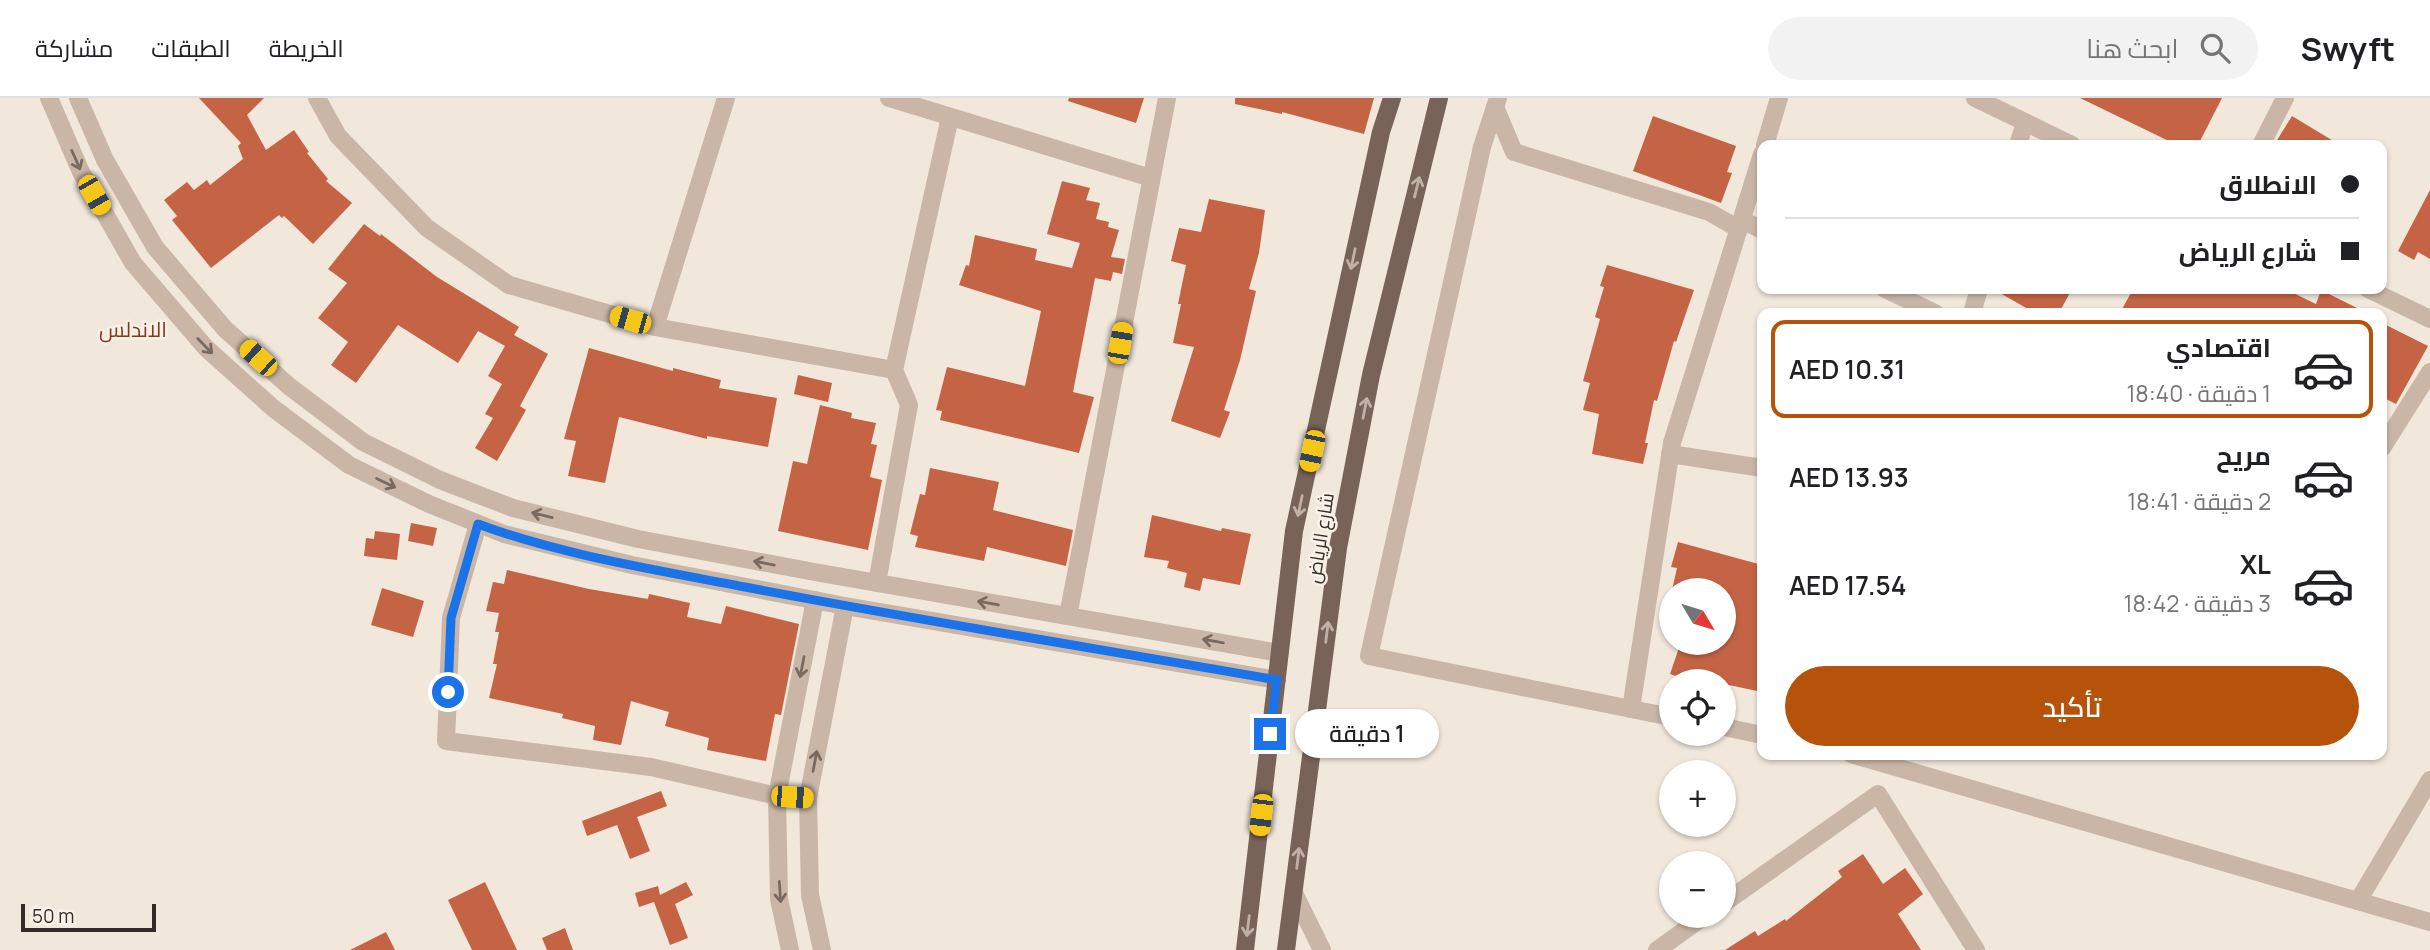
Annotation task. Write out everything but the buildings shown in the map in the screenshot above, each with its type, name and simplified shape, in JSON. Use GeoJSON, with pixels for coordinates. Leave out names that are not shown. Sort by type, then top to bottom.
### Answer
{"type":"FeatureCollection","features":[{"type":"Feature","properties":{"kind":"main road","name":"شارع الرياض"},"geometry":{"type":"LineString","coordinates":[[1245,950],[1294,531],[1381,132],[1392,98]]}},
{"type":"Feature","properties":{"kind":"main road","name":"شارع الرياض"},"geometry":{"type":"LineString","coordinates":[[1286,950],[1338,548],[1371,375],[1439,98]]}},
{"type":"Feature","properties":{"kind":"street"},"geometry":{"type":"LineString","coordinates":[[49,98],[81,172],[133,263],[206,348],[273,408],[349,465],[429,504],[505,534],[632,565],[845,606],[1277,680]]}},
{"type":"Feature","properties":{"kind":"street"},"geometry":{"type":"LineString","coordinates":[[78,98],[105,160],[155,247],[225,329],[290,387],[363,442],[440,480],[513,508],[638,539],[1280,653]]}},
{"type":"Feature","properties":{"kind":"street"},"geometry":{"type":"LineString","coordinates":[[317,98],[338,135],[427,228],[509,285],[654,327],[894,370]]}},
{"type":"Feature","properties":{"kind":"street"},"geometry":{"type":"LineString","coordinates":[[654,327],[726,98]]}},
{"type":"Feature","properties":{"kind":"street"},"geometry":{"type":"LineString","coordinates":[[889,98],[1151,178]]}},
{"type":"Feature","properties":{"kind":"street"},"geometry":{"type":"LineString","coordinates":[[1068,617],[1167,98]]}},
{"type":"Feature","properties":{"kind":"street"},"geometry":{"type":"LineString","coordinates":[[1767,140],[1780,98]]}},
{"type":"Feature","properties":{"kind":"street"},"geometry":{"type":"LineString","coordinates":[[1975,98],[2062,140]]}},
{"type":"Feature","properties":{"kind":"street"},"geometry":{"type":"LineString","coordinates":[[2263,140],[2285,98]]}},
{"type":"Feature","properties":{"kind":"street"},"geometry":{"type":"LineString","coordinates":[[1497,102],[1514,152],[1757,229]]}},
{"type":"Feature","properties":{"kind":"street"},"geometry":{"type":"LineString","coordinates":[[1497,102],[1482,147],[1369,656],[1659,715]]}},
{"type":"Feature","properties":{"kind":"street"},"geometry":{"type":"LineString","coordinates":[[877,583],[909,405],[894,370],[950,117]]}},
{"type":"Feature","properties":{"kind":"street"},"geometry":{"type":"LineString","coordinates":[[2020,140],[2025,122]]}},
{"type":"Feature","properties":{"kind":"street"},"geometry":{"type":"LineString","coordinates":[[1631,709],[1672,443],[1757,171]]}},
{"type":"Feature","properties":{"kind":"street"},"geometry":{"type":"LineString","coordinates":[[1895,294],[1925,308]]}},
{"type":"Feature","properties":{"kind":"street"},"geometry":{"type":"LineString","coordinates":[[2378,294],[2430,319]]}},
{"type":"Feature","properties":{"kind":"street"},"geometry":{"type":"LineString","coordinates":[[2387,440],[2430,372]]}},
{"type":"Feature","properties":{"kind":"street"},"geometry":{"type":"LineString","coordinates":[[1670,454],[1757,467]]}},
{"type":"Feature","properties":{"kind":"street"},"geometry":{"type":"LineString","coordinates":[[478,524],[451,618],[446,741],[651,767],[777,796],[808,798]]}},
{"type":"Feature","properties":{"kind":"street"},"geometry":{"type":"LineString","coordinates":[[790,950],[779,899],[777,796],[815,600]]}},
{"type":"Feature","properties":{"kind":"street"},"geometry":{"type":"LineString","coordinates":[[821,950],[810,895],[808,798],[845,606]]}},
{"type":"Feature","properties":{"kind":"street"},"geometry":{"type":"LineString","coordinates":[[1736,730],[1757,734]]}},
{"type":"Feature","properties":{"kind":"street"},"geometry":{"type":"LineString","coordinates":[[1873,760],[2430,922]]}},
{"type":"Feature","properties":{"kind":"street"},"geometry":{"type":"LineString","coordinates":[[2358,901],[2430,780]]}},
{"type":"Feature","properties":{"kind":"street"},"geometry":{"type":"LineString","coordinates":[[1736,895],[1878,794],[1976,950]]}},
{"type":"Feature","properties":{"kind":"street"},"geometry":{"type":"LineString","coordinates":[[1294,893],[1322,950]]}},
{"type":"Feature","properties":{"kind":"street"},"geometry":{"type":"LineString","coordinates":[[1657,950],[1688,928]]}},
{"type":"Feature","properties":{"kind":"district","name":"الاندلس"},"geometry":{"type":"Point","coordinates":[133,329]}},
{"type":"Feature","properties":{"kind":"route"},"geometry":{"type":"LineString","coordinates":[[448,692],[451,618],[478,524],[505,534],[632,565],[845,606],[1277,680],[1270,734]]}}]}
